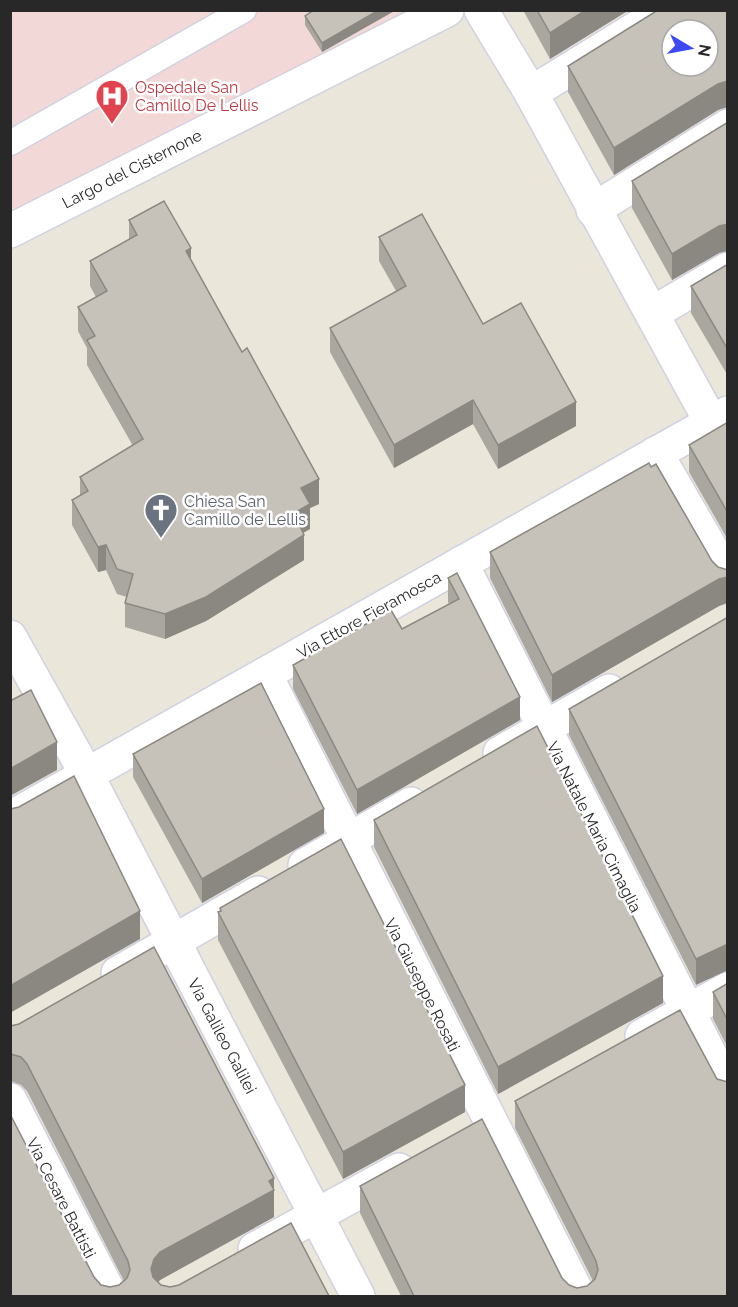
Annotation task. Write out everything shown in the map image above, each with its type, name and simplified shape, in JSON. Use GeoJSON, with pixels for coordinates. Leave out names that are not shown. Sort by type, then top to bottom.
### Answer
{"type":"FeatureCollection","features":[{"type":"Feature","properties":{"kind":"street","name":"Largo del Cisternone"},"geometry":{"type":"LineString","coordinates":[[10,231],[447,10]]}},
{"type":"Feature","properties":{"kind":"street"},"geometry":{"type":"LineString","coordinates":[[481,10],[531,93],[593,210],[653,313],[719,417]]}},
{"type":"Feature","properties":{"kind":"street"},"geometry":{"type":"LineString","coordinates":[[531,93],[666,10]]}},
{"type":"Feature","properties":{"kind":"street"},"geometry":{"type":"LineString","coordinates":[[593,210],[728,126]]}},
{"type":"Feature","properties":{"kind":"street"},"geometry":{"type":"LineString","coordinates":[[653,313],[728,269]]}},
{"type":"Feature","properties":{"kind":"street","name":"Via Ettore Fieramosca"},"geometry":{"type":"LineString","coordinates":[[10,818],[719,417]]}},
{"type":"Feature","properties":{"kind":"street"},"geometry":{"type":"LineString","coordinates":[[656,453],[728,578]]}},
{"type":"Feature","properties":{"kind":"street","name":"Via Natale Maria Cimaglia"},"geometry":{"type":"LineString","coordinates":[[460,563],[728,1090]]}},
{"type":"Feature","properties":{"kind":"street"},"geometry":{"type":"LineString","coordinates":[[10,637],[87,775]]}},
{"type":"Feature","properties":{"kind":"street","name":"Via Giuseppe Rosati"},"geometry":{"type":"LineString","coordinates":[[265,674],[579,1296]]}},
{"type":"Feature","properties":{"kind":"street"},"geometry":{"type":"LineString","coordinates":[[472,769],[636,675]]}},
{"type":"Feature","properties":{"kind":"street","name":"Via Galileo Galilei"},"geometry":{"type":"LineString","coordinates":[[87,775],[358,1296]]}},
{"type":"Feature","properties":{"kind":"street"},"geometry":{"type":"LineString","coordinates":[[91,989],[441,787]]}},
{"type":"Feature","properties":{"kind":"street"},"geometry":{"type":"LineString","coordinates":[[615,1051],[728,989]]}},
{"type":"Feature","properties":{"kind":"street","name":"Via Cesare Battisti"},"geometry":{"type":"LineString","coordinates":[[10,1100],[111,1296]]}},
{"type":"Feature","properties":{"kind":"street"},"geometry":{"type":"LineString","coordinates":[[460,1137],[521,1102]]}},
{"type":"Feature","properties":{"kind":"street"},"geometry":{"type":"LineString","coordinates":[[233,1262],[429,1153]]}},
{"type":"Feature","properties":{"kind":"lane"},"geometry":{"type":"LineString","coordinates":[[10,143],[244,10]]}},
{"type":"Feature","properties":{"kind":"shaded area","name":"Ospedale San Camillo De Lellis"},"geometry":{"type":"Polygon","coordinates":[[[11,11],[418,11],[11,239],[11,11]]]}},
{"type":"Feature","properties":{"kind":"building"},"geometry":{"type":"Polygon","coordinates":[[[314,10],[379,10],[322,43],[305,16],[314,10]]]}},
{"type":"Feature","properties":{"kind":"building"},"geometry":{"type":"Polygon","coordinates":[[[537,10],[586,10],[550,33],[537,10]]]}},
{"type":"Feature","properties":{"kind":"building"},"geometry":{"type":"Polygon","coordinates":[[[658,10],[728,10],[728,81],[718,84],[614,148],[568,66],[658,10]]]}},
{"type":"Feature","properties":{"kind":"building"},"geometry":{"type":"Polygon","coordinates":[[[728,122],[728,224],[719,226],[672,254],[632,181],[728,122]]]}},
{"type":"Feature","properties":{"kind":"building"},"geometry":{"type":"Polygon","coordinates":[[[164,201],[191,248],[186,251],[242,352],[247,348],[319,479],[301,488],[310,504],[294,513],[304,535],[206,597],[165,614],[125,603],[133,574],[117,569],[106,545],[98,547],[72,500],[88,491],[80,477],[143,439],[87,340],[95,336],[78,307],[107,291],[90,261],[137,235],[129,220],[164,201]]]}},
{"type":"Feature","properties":{"kind":"building"},"geometry":{"type":"Polygon","coordinates":[[[422,214],[483,324],[521,303],[576,402],[498,445],[473,400],[394,445],[330,328],[406,286],[379,237],[422,214]]]}},
{"type":"Feature","properties":{"kind":"building"},"geometry":{"type":"Polygon","coordinates":[[[728,264],[728,350],[691,286],[728,264]]]}},
{"type":"Feature","properties":{"kind":"building"},"geometry":{"type":"Polygon","coordinates":[[[728,422],[728,513],[689,445],[728,422]]]}},
{"type":"Feature","properties":{"kind":"building"},"geometry":{"type":"Polygon","coordinates":[[[649,463],[651,467],[656,464],[712,561],[718,567],[728,570],[728,577],[719,579],[552,675],[490,552],[649,463]]]}},
{"type":"Feature","properties":{"kind":"building"},"geometry":{"type":"Polygon","coordinates":[[[457,573],[520,697],[357,790],[293,665],[391,610],[402,629],[459,599],[448,578],[457,573]]]}},
{"type":"Feature","properties":{"kind":"building"},"geometry":{"type":"Polygon","coordinates":[[[728,617],[728,944],[696,959],[569,709],[728,617]]]}},
{"type":"Feature","properties":{"kind":"building"},"geometry":{"type":"Polygon","coordinates":[[[261,683],[324,809],[202,879],[133,754],[261,683]]]}},
{"type":"Feature","properties":{"kind":"building"},"geometry":{"type":"Polygon","coordinates":[[[31,690],[57,742],[10,769],[10,701],[31,690]]]}},
{"type":"Feature","properties":{"kind":"building"},"geometry":{"type":"Polygon","coordinates":[[[537,726],[663,976],[498,1067],[374,820],[537,726]]]}},
{"type":"Feature","properties":{"kind":"building"},"geometry":{"type":"Polygon","coordinates":[[[74,776],[140,911],[10,986],[10,809],[19,807],[74,776]]]}},
{"type":"Feature","properties":{"kind":"building"},"geometry":{"type":"Polygon","coordinates":[[[341,839],[465,1085],[343,1152],[218,912],[221,911],[220,908],[341,839]]]}},
{"type":"Feature","properties":{"kind":"building"},"geometry":{"type":"Polygon","coordinates":[[[154,947],[274,1178],[269,1181],[274,1190],[160,1252],[154,1259],[151,1269],[153,1277],[161,1285],[170,1287],[179,1285],[291,1223],[329,1296],[10,1296],[10,1114],[94,1277],[101,1285],[110,1287],[119,1285],[127,1278],[130,1270],[128,1261],[27,1064],[21,1057],[10,1054],[10,1026],[19,1024],[154,947]]]}},
{"type":"Feature","properties":{"kind":"building"},"geometry":{"type":"Polygon","coordinates":[[[728,983],[728,1021],[713,992],[728,983]]]}},
{"type":"Feature","properties":{"kind":"building"},"geometry":{"type":"Polygon","coordinates":[[[680,1010],[717,1079],[728,1082],[728,1296],[414,1296],[360,1186],[482,1119],[562,1278],[569,1285],[577,1288],[587,1286],[595,1279],[598,1270],[596,1261],[515,1101],[680,1010]]]}},
{"type":"Feature","properties":{"kind":"place","name":"Ospedale San Camillo De Lellis"},"geometry":{"type":"Point","coordinates":[112,125]}},
{"type":"Feature","properties":{"kind":"place","name":"Chiesa San Camillo de Lellis"},"geometry":{"type":"Point","coordinates":[161,539]}}]}
